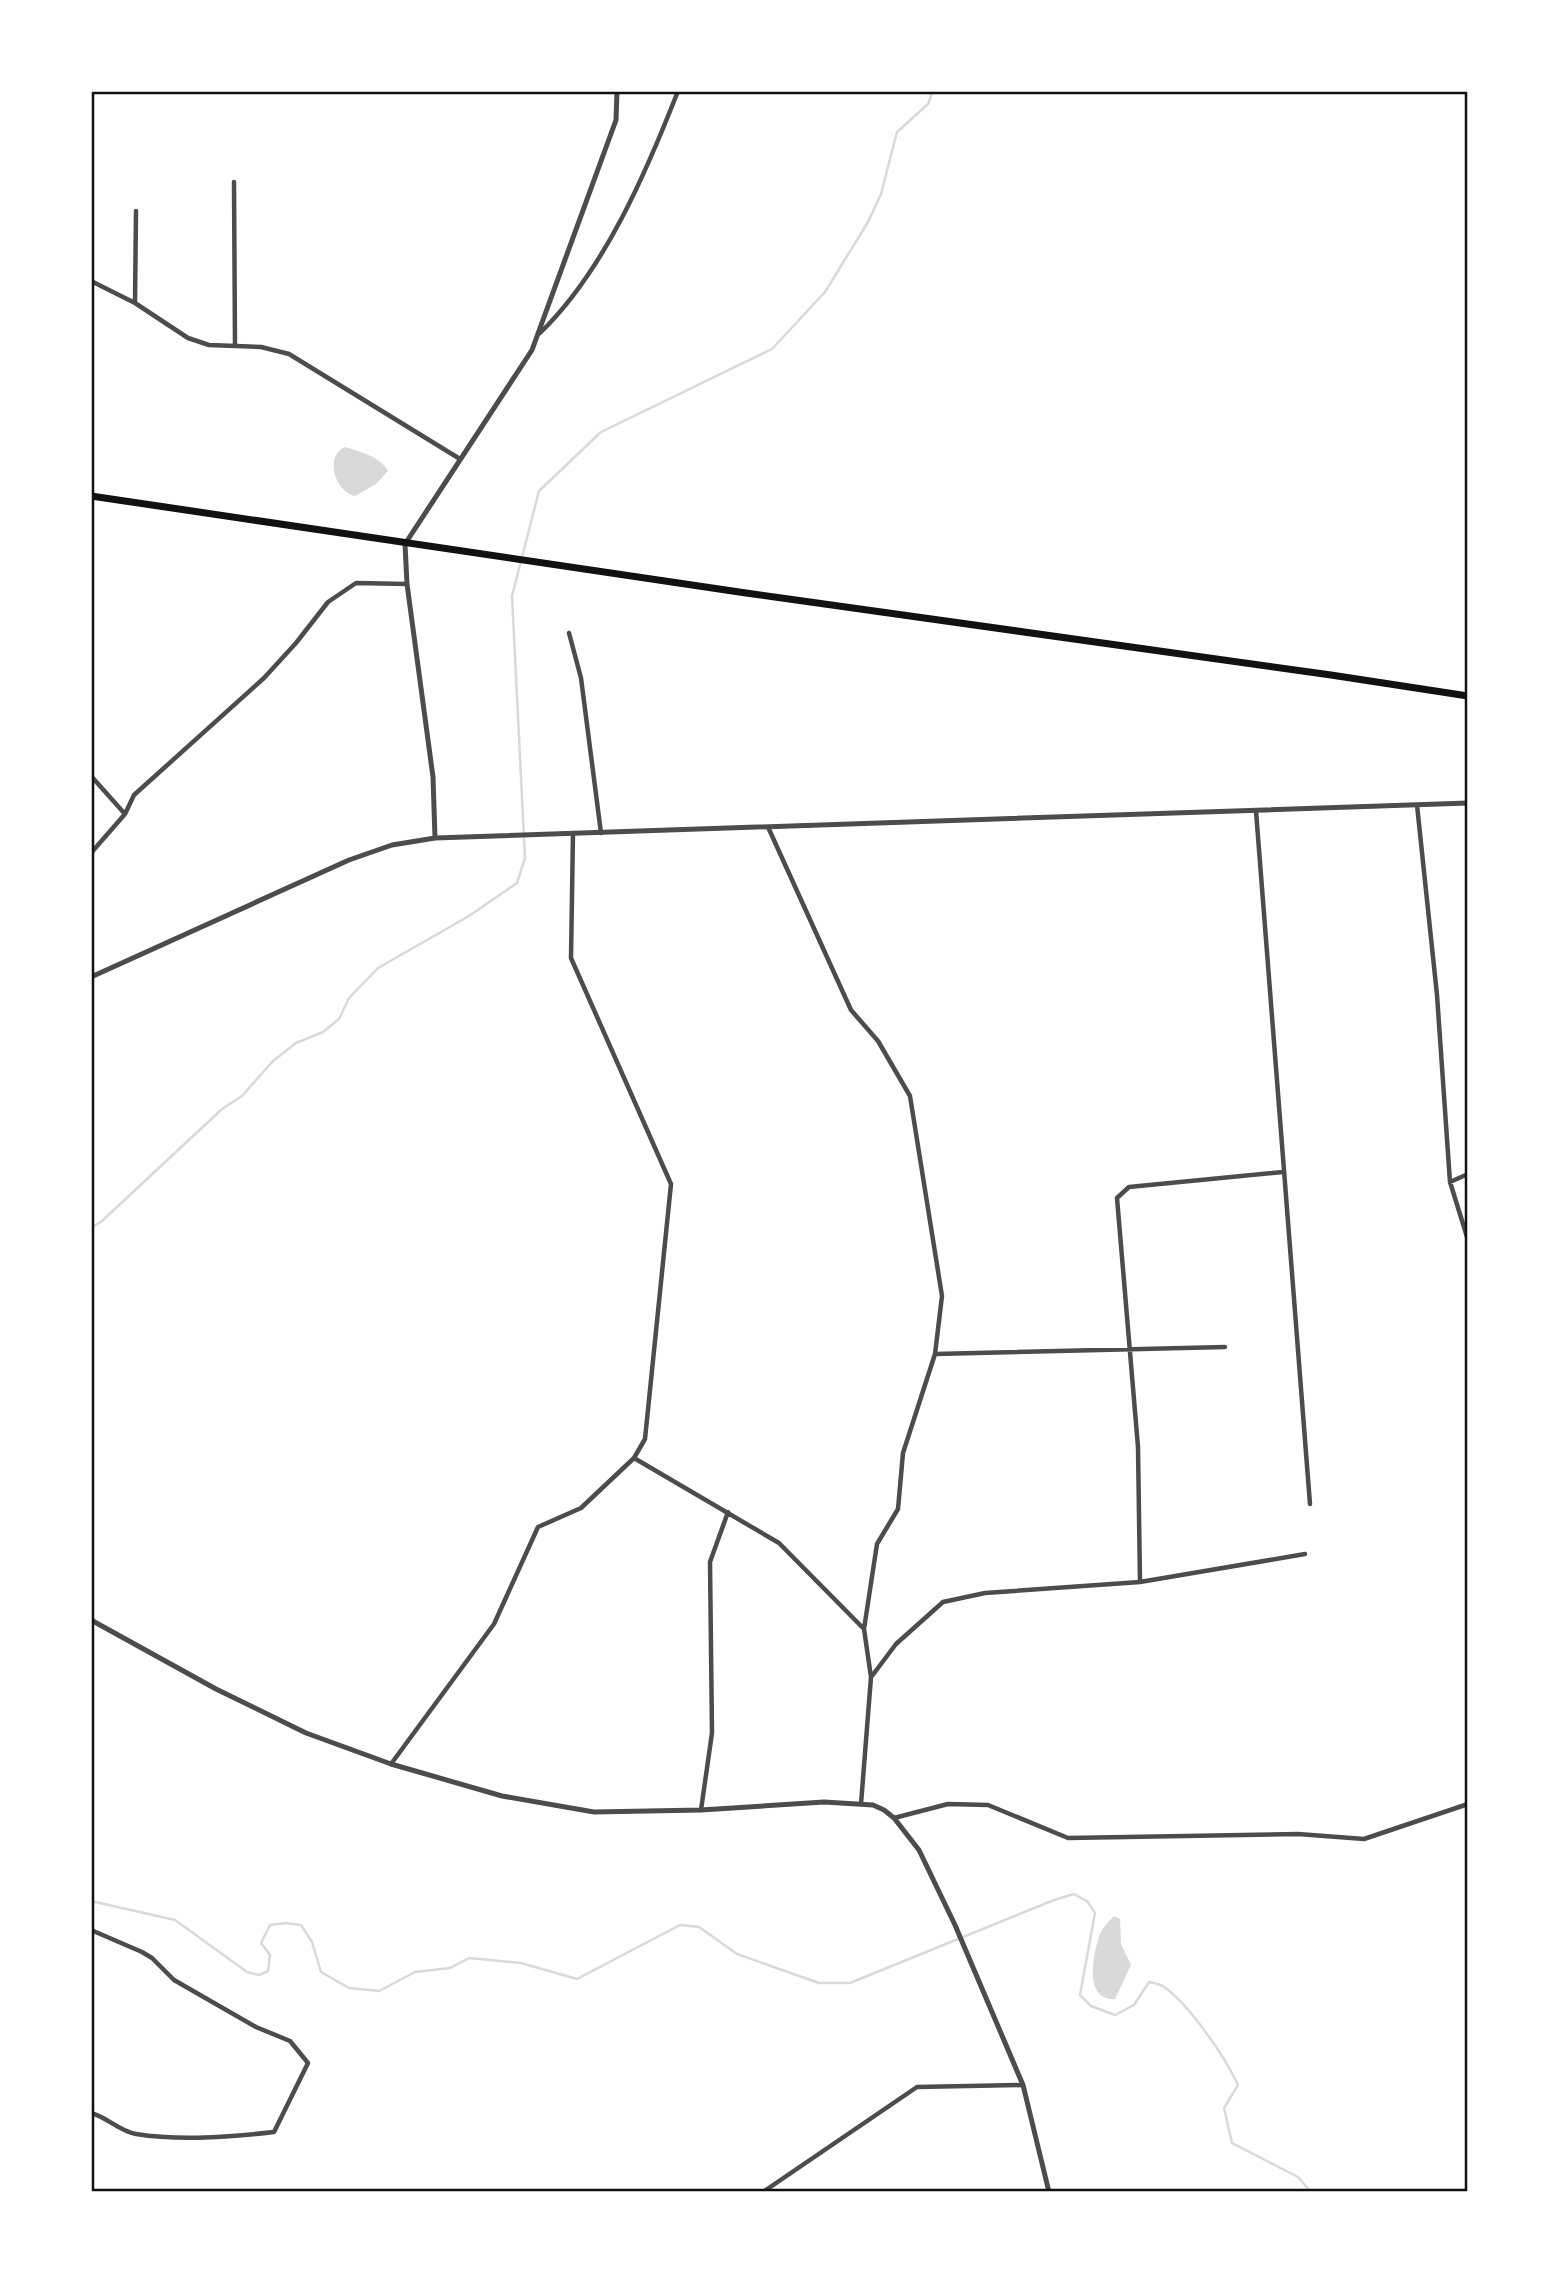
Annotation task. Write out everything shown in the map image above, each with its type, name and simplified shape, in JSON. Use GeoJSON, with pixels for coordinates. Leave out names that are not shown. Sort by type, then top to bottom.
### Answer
{"type":"FeatureCollection","features":[{"type":"Feature","properties":{"kind":"main road"},"geometry":{"type":"LineString","coordinates":[[91,496],[405,544],[1468,696]]}},
{"type":"Feature","properties":{"kind":"street"},"geometry":{"type":"LineString","coordinates":[[435,838],[433,776],[407,583],[405,544],[531,350],[616,120],[617,91]]}},
{"type":"Feature","properties":{"kind":"street"},"geometry":{"type":"LineString","coordinates":[[537,336],[563,310],[612,235],[661,134],[678,91]]}},
{"type":"Feature","properties":{"kind":"street"},"geometry":{"type":"LineString","coordinates":[[234,182],[235,346]]}},
{"type":"Feature","properties":{"kind":"street"},"geometry":{"type":"LineString","coordinates":[[135,303],[136,211]]}},
{"type":"Feature","properties":{"kind":"street"},"geometry":{"type":"LineString","coordinates":[[91,281],[135,303],[188,338],[209,345],[261,347],[289,354],[460,459]]}},
{"type":"Feature","properties":{"kind":"street"},"geometry":{"type":"LineString","coordinates":[[91,853],[125,814],[134,795],[264,678],[328,602],[356,583],[407,583]]}},
{"type":"Feature","properties":{"kind":"street"},"geometry":{"type":"LineString","coordinates":[[569,633],[581,678],[601,833]]}},
{"type":"Feature","properties":{"kind":"street"},"geometry":{"type":"LineString","coordinates":[[91,776],[125,814]]}},
{"type":"Feature","properties":{"kind":"street"},"geometry":{"type":"LineString","coordinates":[[91,977],[349,860],[392,845],[435,838],[1468,803]]}},
{"type":"Feature","properties":{"kind":"street"},"geometry":{"type":"LineString","coordinates":[[1417,805],[1437,995],[1450,1182],[1468,1240]]}},
{"type":"Feature","properties":{"kind":"street"},"geometry":{"type":"LineString","coordinates":[[1256,811],[1310,1504]]}},
{"type":"Feature","properties":{"kind":"street"},"geometry":{"type":"LineString","coordinates":[[768,827],[851,1010],[878,1041],[910,1096],[942,1296],[935,1354],[903,1453],[898,1508],[877,1544],[864,1629],[872,1677],[861,1804]]}},
{"type":"Feature","properties":{"kind":"street"},"geometry":{"type":"LineString","coordinates":[[391,1764],[494,1624],[538,1527],[581,1508],[634,1458],[645,1439],[671,1184],[571,958],[573,833]]}},
{"type":"Feature","properties":{"kind":"street"},"geometry":{"type":"LineString","coordinates":[[1140,1582],[1138,1447],[1117,1198],[1129,1187],[1283,1172]]}},
{"type":"Feature","properties":{"kind":"street"},"geometry":{"type":"LineString","coordinates":[[1450,1182],[1468,1174]]}},
{"type":"Feature","properties":{"kind":"street"},"geometry":{"type":"LineString","coordinates":[[935,1354],[1225,1347]]}},
{"type":"Feature","properties":{"kind":"street"},"geometry":{"type":"LineString","coordinates":[[634,1458],[779,1543],[864,1629]]}},
{"type":"Feature","properties":{"kind":"street"},"geometry":{"type":"LineString","coordinates":[[701,1810],[712,1733],[710,1562],[728,1512]]}},
{"type":"Feature","properties":{"kind":"street"},"geometry":{"type":"LineString","coordinates":[[872,1677],[896,1644],[943,1602],[985,1593],[1140,1582],[1305,1554]]}},
{"type":"Feature","properties":{"kind":"street"},"geometry":{"type":"LineString","coordinates":[[91,1620],[216,1689],[306,1733],[391,1764],[502,1796],[594,1812],[701,1810],[824,1802],[873,1805],[894,1818],[919,1850],[955,1925],[1023,2085],[1049,2192]]}},
{"type":"Feature","properties":{"kind":"street"},"geometry":{"type":"LineString","coordinates":[[894,1818],[948,1804],[988,1805],[1068,1838],[1298,1834],[1363,1839],[1468,1804]]}},
{"type":"Feature","properties":{"kind":"street"},"geometry":{"type":"LineString","coordinates":[[91,1930],[142,1952],[174,1979],[256,2027],[290,2041],[308,2063],[274,2132],[191,2137],[134,2134],[117,2127],[104,2116],[91,2113]]}},
{"type":"Feature","properties":{"kind":"street"},"geometry":{"type":"LineString","coordinates":[[764,2192],[917,2087],[1023,2085]]}},
{"type":"Feature","properties":{"kind":"shaded area"},"geometry":{"type":"Polygon","coordinates":[[[345,447],[375,458],[388,471],[376,484],[355,496],[342,488],[335,473],[335,458],[345,447]]]}},
{"type":"Feature","properties":{"kind":"shaded area"},"geometry":{"type":"Polygon","coordinates":[[[1114,1916],[1120,1919],[1121,1944],[1131,1965],[1115,1999],[1105,1998],[1098,1992],[1093,1974],[1100,1934],[1114,1916]]]}},
{"type":"Feature","properties":{"kind":"waterway"},"geometry":{"type":"LineString","coordinates":[[91,1228],[102,1221],[222,1109],[242,1096],[273,1061],[296,1043],[323,1032],[339,1019],[349,998],[378,968],[469,916],[517,883],[525,858],[512,596],[539,491],[601,432],[772,349],[825,292],[868,222],[881,194],[897,132],[928,104],[933,91]]}},
{"type":"Feature","properties":{"kind":"waterway"},"geometry":{"type":"LineString","coordinates":[[91,1901],[175,1920],[247,1972],[259,1975],[268,1971],[270,1955],[261,1943],[270,1925],[301,1925],[312,1942],[321,1972],[349,1988],[379,1991],[415,1972],[450,1968],[469,1958],[521,1963],[577,1979],[680,1925],[699,1927],[737,1954],[819,1983],[850,1983],[1074,1894],[1087,1901],[1095,1913],[1080,1995],[1091,2006],[1115,2015],[1134,2005],[1149,1982],[1162,1986],[1174,1995],[1206,2032],[1238,2085],[1224,2108],[1232,2143],[1298,2177],[1311,2192]]}}]}
